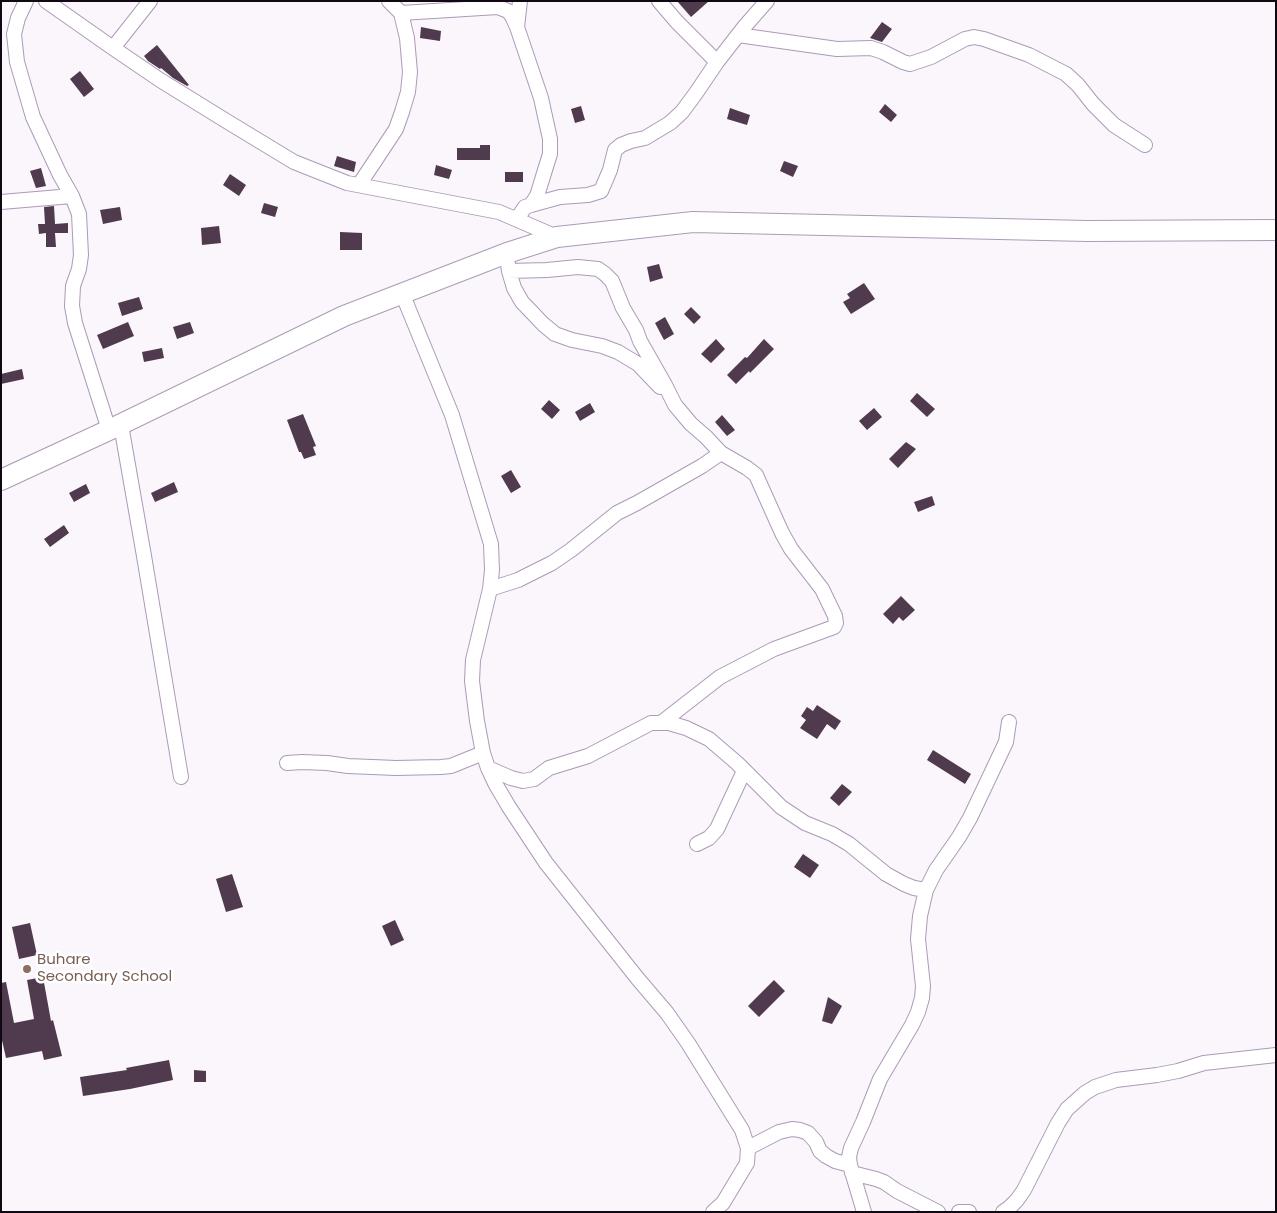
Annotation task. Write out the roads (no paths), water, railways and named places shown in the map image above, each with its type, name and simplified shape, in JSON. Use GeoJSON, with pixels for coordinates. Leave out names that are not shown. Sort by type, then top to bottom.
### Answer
{"type":"FeatureCollection","features":[{"type":"Feature","properties":{"kind":"main road"},"geometry":{"type":"LineString","coordinates":[[1,480],[115,428],[344,316],[402,293],[508,262],[557,237],[693,222],[1077,231],[1276,230]]}},
{"type":"Feature","properties":{"kind":"street"},"geometry":{"type":"LineString","coordinates":[[26,1],[18,18],[14,34],[17,62],[33,117],[80,214],[81,255],[79,269],[73,286],[72,306],[75,323],[115,428],[143,546],[181,777]]}},
{"type":"Feature","properties":{"kind":"street"},"geometry":{"type":"LineString","coordinates":[[46,1],[113,48],[294,162],[347,183],[499,212],[557,237]]}},
{"type":"Feature","properties":{"kind":"street"},"geometry":{"type":"LineString","coordinates":[[113,48],[150,1]]}},
{"type":"Feature","properties":{"kind":"street"},"geometry":{"type":"LineString","coordinates":[[359,185],[396,129],[408,92],[410,72],[407,38],[401,13],[389,1]]}},
{"type":"Feature","properties":{"kind":"street"},"geometry":{"type":"LineString","coordinates":[[517,27],[520,1]]}},
{"type":"Feature","properties":{"kind":"street"},"geometry":{"type":"LineString","coordinates":[[659,1],[717,62]]}},
{"type":"Feature","properties":{"kind":"street"},"geometry":{"type":"LineString","coordinates":[[517,219],[525,207],[531,205],[560,197],[601,191],[610,170],[615,150],[620,145],[654,134],[682,112],[717,62],[767,1]]}},
{"type":"Feature","properties":{"kind":"street"},"geometry":{"type":"LineString","coordinates":[[401,13],[498,7],[508,11],[512,16],[541,98],[550,140],[550,154],[537,196],[531,205]]}},
{"type":"Feature","properties":{"kind":"street"},"geometry":{"type":"LineString","coordinates":[[738,35],[837,49],[871,48],[910,64],[931,57],[965,39],[974,37],[984,39],[1029,54],[1066,74],[1114,125],[1145,145]]}},
{"type":"Feature","properties":{"kind":"street"},"geometry":{"type":"LineString","coordinates":[[1,202],[72,196]]}},
{"type":"Feature","properties":{"kind":"street"},"geometry":{"type":"LineString","coordinates":[[661,722],[720,677],[774,649],[834,626],[836,623],[835,616],[822,589],[791,549],[782,533],[756,475],[721,453],[691,424],[675,405],[653,378],[638,364],[618,352],[602,346],[554,334],[522,302],[514,288],[508,262],[547,270],[578,267],[598,269],[606,274],[612,281],[640,341],[675,405]]}},
{"type":"Feature","properties":{"kind":"street"},"geometry":{"type":"LineString","coordinates":[[402,293],[452,415],[492,544],[490,589],[473,660],[473,689],[483,754],[496,785],[546,863],[667,1013],[742,1130],[748,1148],[747,1163],[723,1203],[713,1212]]}},
{"type":"Feature","properties":{"kind":"street"},"geometry":{"type":"LineString","coordinates":[[490,589],[518,580],[552,563],[571,550],[617,512],[637,503],[721,453]]}},
{"type":"Feature","properties":{"kind":"street"},"geometry":{"type":"LineString","coordinates":[[864,1212],[849,1157],[877,1085],[918,1012],[923,986],[918,939],[920,916],[926,890],[936,870],[970,818],[1006,742],[1009,722]]}},
{"type":"Feature","properties":{"kind":"street"},"geometry":{"type":"LineString","coordinates":[[488,768],[523,781],[534,778],[549,768],[588,756],[650,723],[670,723],[710,739],[781,807],[804,823],[832,834],[886,874],[904,884],[926,890]]}},
{"type":"Feature","properties":{"kind":"street"},"geometry":{"type":"LineString","coordinates":[[287,763],[327,763],[396,768],[441,767],[451,766],[483,754]]}},
{"type":"Feature","properties":{"kind":"street"},"geometry":{"type":"LineString","coordinates":[[696,844],[709,838],[717,829],[744,771]]}},
{"type":"Feature","properties":{"kind":"street"},"geometry":{"type":"LineString","coordinates":[[1003,1212],[1017,1200],[1024,1190],[1067,1109],[1085,1092],[1116,1080],[1178,1071],[1204,1063],[1276,1055]]}},
{"type":"Feature","properties":{"kind":"street"},"geometry":{"type":"LineString","coordinates":[[748,1148],[779,1132],[792,1129],[800,1130],[808,1133],[816,1142],[820,1151],[826,1156],[851,1169],[884,1182],[897,1192],[938,1212]]}},
{"type":"Feature","properties":{"kind":"street"},"geometry":{"type":"LineString","coordinates":[[959,1212],[969,1212]]}},
{"type":"Feature","properties":{"kind":"place","name":"Buhare Secondary School"},"geometry":{"type":"Point","coordinates":[27,969]}}]}
